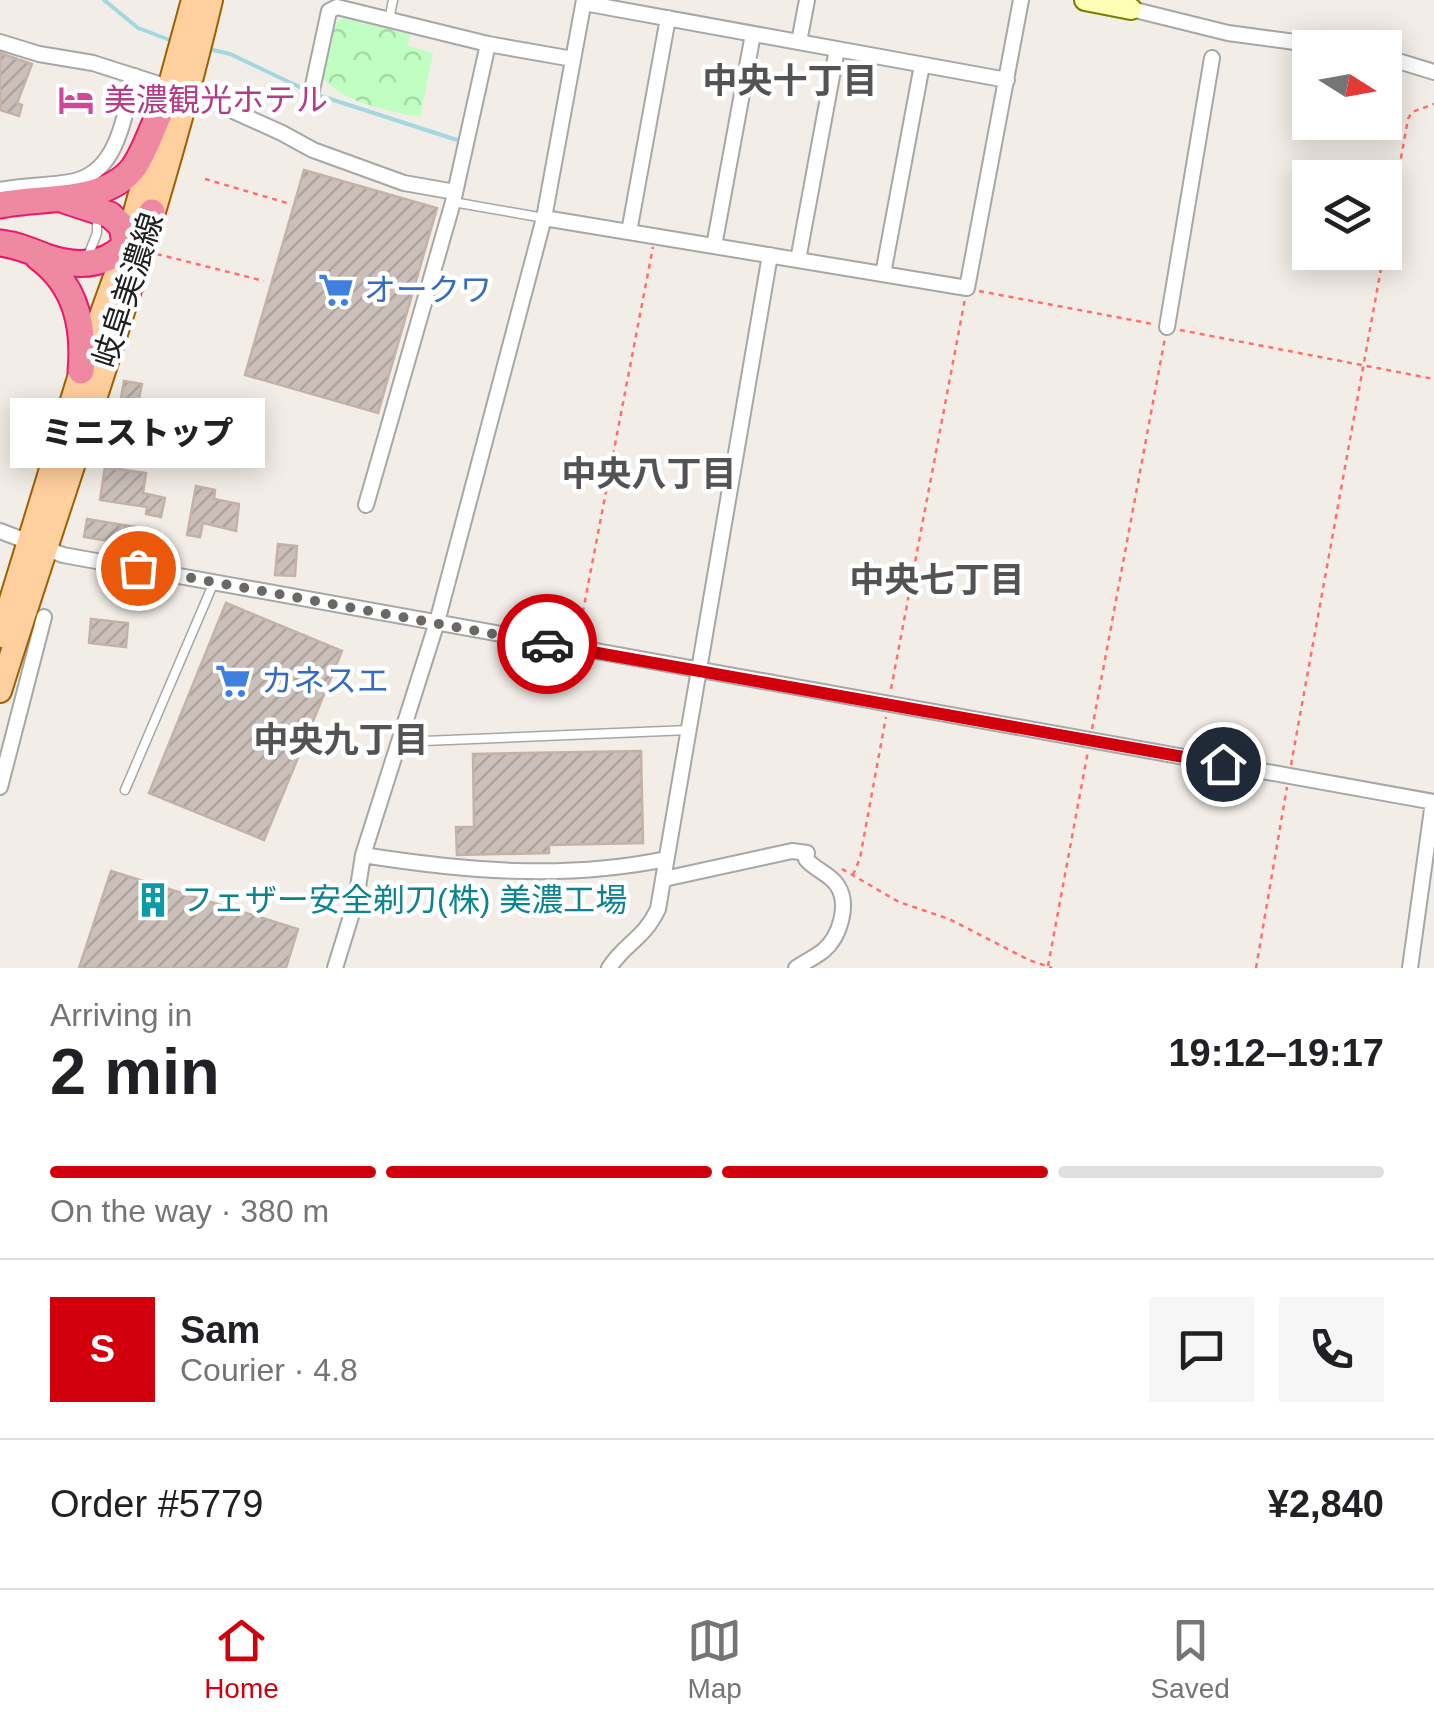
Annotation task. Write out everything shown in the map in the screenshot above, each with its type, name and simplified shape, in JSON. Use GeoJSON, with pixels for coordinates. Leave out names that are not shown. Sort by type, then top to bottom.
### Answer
{"type":"FeatureCollection","features":[{"type":"Feature","properties":{"kind":"highway"},"geometry":{"type":"LineString","coordinates":[[0,205],[101,189],[124,178],[136,164],[154,117],[176,92]]}},
{"type":"Feature","properties":{"kind":"highway"},"geometry":{"type":"LineString","coordinates":[[50,198],[110,215],[122,226],[132,283]]}},
{"type":"Feature","properties":{"kind":"highway"},"geometry":{"type":"LineString","coordinates":[[12,246],[64,262],[96,264],[125,248],[152,212]]}},
{"type":"Feature","properties":{"kind":"highway"},"geometry":{"type":"LineString","coordinates":[[12,246],[42,260],[67,287],[82,324],[81,372]]}},
{"type":"Feature","properties":{"kind":"main road","name":"岐阜美濃線"},"geometry":{"type":"LineString","coordinates":[[191,45],[193,0]]}},
{"type":"Feature","properties":{"kind":"main road","name":"岐阜美濃線"},"geometry":{"type":"LineString","coordinates":[[0,691],[81,372],[191,45],[211,0]]}},
{"type":"Feature","properties":{"kind":"main road","name":"岐阜美濃線"},"geometry":{"type":"LineString","coordinates":[[0,636],[37,546],[132,283],[152,212],[176,92]]}},
{"type":"Feature","properties":{"kind":"street"},"geometry":{"type":"LineString","coordinates":[[799,42],[807,0]]}},
{"type":"Feature","properties":{"kind":"street"},"geometry":{"type":"LineString","coordinates":[[544,218],[967,288],[1020,0]]}},
{"type":"Feature","properties":{"kind":"street"},"geometry":{"type":"LineString","coordinates":[[1085,0],[1128,5],[1228,33],[1292,42]]}},
{"type":"Feature","properties":{"kind":"street"},"geometry":{"type":"LineString","coordinates":[[334,968],[356,900],[363,855],[437,622],[544,218],[584,1],[1007,80]]}},
{"type":"Feature","properties":{"kind":"street"},"geometry":{"type":"LineString","coordinates":[[312,90],[329,11],[337,7],[488,44],[574,59]]}},
{"type":"Feature","properties":{"kind":"street"},"geometry":{"type":"LineString","coordinates":[[629,232],[668,18]]}},
{"type":"Feature","properties":{"kind":"street"},"geometry":{"type":"LineString","coordinates":[[714,246],[753,34]]}},
{"type":"Feature","properties":{"kind":"street"},"geometry":{"type":"LineString","coordinates":[[0,42],[135,76],[282,133],[313,150],[454,197]]}},
{"type":"Feature","properties":{"kind":"street"},"geometry":{"type":"LineString","coordinates":[[366,504],[454,197],[488,44]]}},
{"type":"Feature","properties":{"kind":"street"},"geometry":{"type":"LineString","coordinates":[[798,260],[837,49]]}},
{"type":"Feature","properties":{"kind":"street"},"geometry":{"type":"LineString","coordinates":[[1167,327],[1212,58]]}},
{"type":"Feature","properties":{"kind":"street"},"geometry":{"type":"LineString","coordinates":[[1402,62],[1434,72]]}},
{"type":"Feature","properties":{"kind":"street"},"geometry":{"type":"LineString","coordinates":[[883,274],[922,64]]}},
{"type":"Feature","properties":{"kind":"street"},"geometry":{"type":"LineString","coordinates":[[0,190],[70,182],[87,178],[102,167],[112,152],[135,76]]}},
{"type":"Feature","properties":{"kind":"street"},"geometry":{"type":"LineString","coordinates":[[608,968],[616,956],[648,930],[658,910],[770,255]]}},
{"type":"Feature","properties":{"kind":"street"},"geometry":{"type":"LineString","coordinates":[[0,531],[37,546],[214,582],[1434,802],[1410,968]]}},
{"type":"Feature","properties":{"kind":"street"},"geometry":{"type":"LineString","coordinates":[[0,786],[44,617]]}},
{"type":"Feature","properties":{"kind":"street"},"geometry":{"type":"LineString","coordinates":[[664,879],[792,851],[807,852],[806,860],[811,866],[840,888],[842,919],[827,948],[796,968]]}},
{"type":"Feature","properties":{"kind":"street"},"geometry":{"type":"LineString","coordinates":[[363,855],[438,867],[532,873],[618,869],[666,859]]}},
{"type":"Feature","properties":{"kind":"lane"},"geometry":{"type":"LineString","coordinates":[[389,20],[392,0]]}},
{"type":"Feature","properties":{"kind":"lane"},"geometry":{"type":"LineString","coordinates":[[454,197],[544,218]]}},
{"type":"Feature","properties":{"kind":"lane"},"geometry":{"type":"LineString","coordinates":[[82,262],[99,224],[93,209]]}},
{"type":"Feature","properties":{"kind":"lane"},"geometry":{"type":"LineString","coordinates":[[125,790],[214,582]]}},
{"type":"Feature","properties":{"kind":"lane"},"geometry":{"type":"LineString","coordinates":[[399,742],[689,730]]}},
{"type":"Feature","properties":{"kind":"path"},"geometry":{"type":"LineString","coordinates":[[1400,160],[1412,112],[1434,104]]}},
{"type":"Feature","properties":{"kind":"path"},"geometry":{"type":"LineString","coordinates":[[205,179],[288,203]]}},
{"type":"Feature","properties":{"kind":"path"},"geometry":{"type":"LineString","coordinates":[[576,649],[655,236]]}},
{"type":"Feature","properties":{"kind":"path"},"geometry":{"type":"LineString","coordinates":[[152,253],[264,281]]}},
{"type":"Feature","properties":{"kind":"path"},"geometry":{"type":"LineString","coordinates":[[1256,968],[1381,270]]}},
{"type":"Feature","properties":{"kind":"path"},"geometry":{"type":"LineString","coordinates":[[853,875],[860,858],[967,288],[1434,379]]}},
{"type":"Feature","properties":{"kind":"path"},"geometry":{"type":"LineString","coordinates":[[836,866],[899,902],[950,919],[1050,967],[1167,327]]}},
{"type":"Feature","properties":{"kind":"green space"},"geometry":{"type":"Polygon","coordinates":[[[344,17],[410,35],[408,46],[433,53],[420,117],[354,100],[322,77],[335,23],[344,17]]]}},
{"type":"Feature","properties":{"kind":"building","name":"美濃観光ホテル"},"geometry":{"type":"Polygon","coordinates":[[[0,53],[32,64],[17,103],[22,105],[19,116],[0,110],[0,53]]]}},
{"type":"Feature","properties":{"kind":"building"},"geometry":{"type":"Polygon","coordinates":[[[304,170],[437,208],[378,413],[245,375],[304,170]]]}},
{"type":"Feature","properties":{"kind":"building"},"geometry":{"type":"Polygon","coordinates":[[[124,381],[142,384],[137,407],[120,404],[124,381]]]}},
{"type":"Feature","properties":{"kind":"building"},"geometry":{"type":"Polygon","coordinates":[[[105,467],[146,473],[143,493],[165,498],[161,517],[146,514],[147,507],[100,500],[105,467]]]}},
{"type":"Feature","properties":{"kind":"building"},"geometry":{"type":"Polygon","coordinates":[[[196,486],[215,490],[214,499],[239,504],[236,531],[203,523],[200,537],[187,535],[196,486]]]}},
{"type":"Feature","properties":{"kind":"building"},"geometry":{"type":"Polygon","coordinates":[[[87,519],[142,528],[139,546],[84,537],[87,519]]]}},
{"type":"Feature","properties":{"kind":"building"},"geometry":{"type":"Polygon","coordinates":[[[278,544],[297,546],[295,576],[275,575],[278,544]]]}},
{"type":"Feature","properties":{"kind":"building"},"geometry":{"type":"Polygon","coordinates":[[[226,603],[342,651],[264,840],[149,793],[226,603]]]}},
{"type":"Feature","properties":{"kind":"building"},"geometry":{"type":"Polygon","coordinates":[[[91,619],[128,623],[126,647],[89,643],[91,619]]]}},
{"type":"Feature","properties":{"kind":"building"},"geometry":{"type":"Polygon","coordinates":[[[641,751],[643,843],[549,845],[549,853],[457,855],[456,827],[474,827],[473,754],[641,751]]]}},
{"type":"Feature","properties":{"kind":"building","name":"フェザー安全剃刀(株) 美濃工場"},"geometry":{"type":"Polygon","coordinates":[[[111,871],[298,929],[286,968],[79,968],[111,871]]]}},
{"type":"Feature","properties":{"kind":"waterway"},"geometry":{"type":"LineString","coordinates":[[104,0],[138,28],[175,42]]}},
{"type":"Feature","properties":{"kind":"waterway"},"geometry":{"type":"LineString","coordinates":[[209,49],[230,54],[306,90]]}},
{"type":"Feature","properties":{"kind":"waterway"},"geometry":{"type":"LineString","coordinates":[[315,94],[457,140]]}},
{"type":"Feature","properties":{"kind":"way so far"},"geometry":{"type":"LineString","coordinates":[[138,568],[547,644]]}},
{"type":"Feature","properties":{"kind":"place","name":"美濃観光ホテル"},"geometry":{"type":"Point","coordinates":[76,100]}},
{"type":"Feature","properties":{"kind":"place","name":"オークワ"},"geometry":{"type":"Point","coordinates":[336,290]}},
{"type":"Feature","properties":{"kind":"place","name":"ミニストップ"},"geometry":{"type":"Point","coordinates":[138,568]}},
{"type":"Feature","properties":{"kind":"place","name":"カネスエ"},"geometry":{"type":"Point","coordinates":[233,681]}},
{"type":"Feature","properties":{"kind":"place","name":"フェザー安全剃刀(株) 美濃工場"},"geometry":{"type":"Point","coordinates":[153,900]}},
{"type":"Feature","properties":{"kind":"district","name":"中央十丁目"},"geometry":{"type":"Point","coordinates":[790,81]}},
{"type":"Feature","properties":{"kind":"district","name":"中央八丁目"},"geometry":{"type":"Point","coordinates":[649,474]}},
{"type":"Feature","properties":{"kind":"district","name":"中央七丁目"},"geometry":{"type":"Point","coordinates":[937,580]}},
{"type":"Feature","properties":{"kind":"district","name":"中央九丁目"},"geometry":{"type":"Point","coordinates":[341,740]}},
{"type":"Feature","properties":{"kind":"route"},"geometry":{"type":"LineString","coordinates":[[547,644],[1223,764]]}}]}
